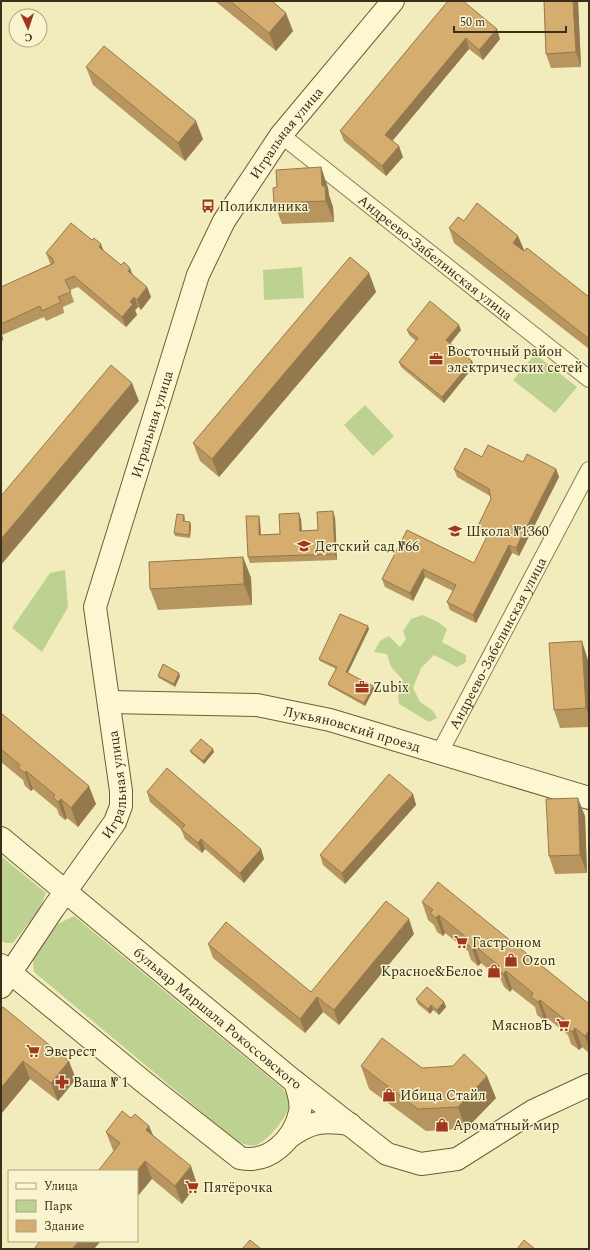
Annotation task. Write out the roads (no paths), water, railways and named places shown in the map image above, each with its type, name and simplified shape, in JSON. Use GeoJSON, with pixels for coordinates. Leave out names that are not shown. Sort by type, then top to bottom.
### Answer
{"type":"FeatureCollection","features":[{"type":"Feature","properties":{"kind":"street","name":"Игральная улица"},"geometry":{"type":"LineString","coordinates":[[66,891],[115,822],[121,806],[121,791],[95,607],[198,275],[224,221],[281,135],[393,1]]}},
{"type":"Feature","properties":{"kind":"street","name":"Андреево-Забелинская улица"},"geometry":{"type":"LineString","coordinates":[[281,135],[589,379]]}},
{"type":"Feature","properties":{"kind":"street","name":"Андреево-Забелинская улица"},"geometry":{"type":"LineString","coordinates":[[440,752],[589,470]]}},
{"type":"Feature","properties":{"kind":"street","name":"Лукьяновский проезд"},"geometry":{"type":"LineString","coordinates":[[109,702],[257,705],[330,720],[440,752],[525,780],[589,798]]}},
{"type":"Feature","properties":{"kind":"street","name":"бульвар Маршала Рокоссовского"},"geometry":{"type":"LineString","coordinates":[[1,838],[66,891],[295,1082],[299,1093],[300,1112],[288,1138],[277,1150],[261,1159],[250,1160],[240,1158],[4,975],[66,891]]}},
{"type":"Feature","properties":{"kind":"street"},"geometry":{"type":"LineString","coordinates":[[295,1082],[387,1154],[421,1164],[457,1159],[533,1111],[589,1085]]}},
{"type":"Feature","properties":{"kind":"street"},"geometry":{"type":"LineString","coordinates":[[288,1138],[311,1124],[331,1121],[350,1124]]}},
{"type":"Feature","properties":{"kind":"place","name":"Поликлиника"},"geometry":{"type":"Point","coordinates":[208,206]}},
{"type":"Feature","properties":{"kind":"place","name":"Восточный район электрических сетей"},"geometry":{"type":"Point","coordinates":[436,359]}},
{"type":"Feature","properties":{"kind":"place","name":"Школа №1360"},"geometry":{"type":"Point","coordinates":[455,531]}},
{"type":"Feature","properties":{"kind":"place","name":"Детский сад №66"},"geometry":{"type":"Point","coordinates":[304,546]}},
{"type":"Feature","properties":{"kind":"place","name":"Zubix"},"geometry":{"type":"Point","coordinates":[362,687]}},
{"type":"Feature","properties":{"kind":"place","name":"Гастроном"},"geometry":{"type":"Point","coordinates":[461,942]}},
{"type":"Feature","properties":{"kind":"place","name":"Ozon"},"geometry":{"type":"Point","coordinates":[511,960]}},
{"type":"Feature","properties":{"kind":"place","name":"Красное&Белое"},"geometry":{"type":"Point","coordinates":[494,971]}},
{"type":"Feature","properties":{"kind":"place","name":"МясновЪ"},"geometry":{"type":"Point","coordinates":[563,1025]}},
{"type":"Feature","properties":{"kind":"place","name":"Эверест"},"geometry":{"type":"Point","coordinates":[33,1051]}},
{"type":"Feature","properties":{"kind":"place","name":"Ваша № 1"},"geometry":{"type":"Point","coordinates":[62,1082]}},
{"type":"Feature","properties":{"kind":"place","name":"Ибица Стайл"},"geometry":{"type":"Point","coordinates":[389,1095]}},
{"type":"Feature","properties":{"kind":"place","name":"Ароматный мир"},"geometry":{"type":"Point","coordinates":[442,1125]}},
{"type":"Feature","properties":{"kind":"place","name":"Пятёрочка"},"geometry":{"type":"Point","coordinates":[192,1187]}}]}
